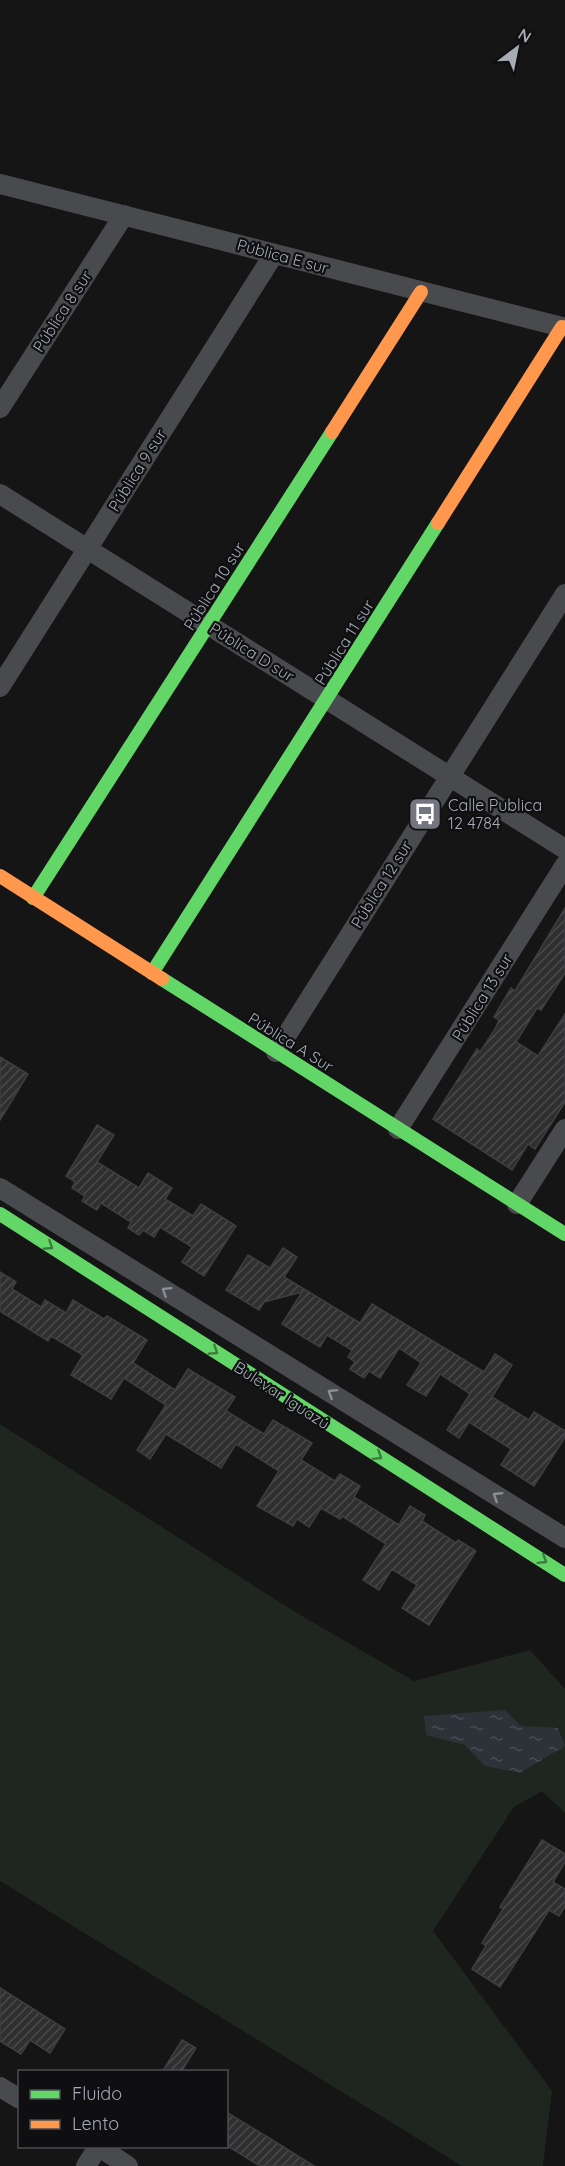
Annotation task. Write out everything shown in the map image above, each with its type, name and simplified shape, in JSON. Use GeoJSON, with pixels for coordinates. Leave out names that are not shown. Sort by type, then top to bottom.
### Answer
{"type":"FeatureCollection","features":[{"type":"Feature","properties":{"kind":"street","name":"Pública E sur"},"geometry":{"type":"LineString","coordinates":[[0,184],[563,328]]}},
{"type":"Feature","properties":{"kind":"street","name":"Pública 8 sur"},"geometry":{"type":"LineString","coordinates":[[0,408],[124,215]]}},
{"type":"Feature","properties":{"kind":"street","name":"Pública 9 sur"},"geometry":{"type":"LineString","coordinates":[[0,687],[274,254]]}},
{"type":"Feature","properties":{"kind":"street","name":"Pública 10 sur"},"geometry":{"type":"LineString","coordinates":[[33,898],[421,292]]}},
{"type":"Feature","properties":{"kind":"street","name":"Pública 11 sur"},"geometry":{"type":"LineString","coordinates":[[152,972],[563,328]]}},
{"type":"Feature","properties":{"kind":"street","name":"Pública D sur"},"geometry":{"type":"LineString","coordinates":[[0,494],[565,849]]}},
{"type":"Feature","properties":{"kind":"street","name":"Pública 12 sur"},"geometry":{"type":"LineString","coordinates":[[276,1052],[565,594]]}},
{"type":"Feature","properties":{"kind":"street","name":"Pública 13 sur"},"geometry":{"type":"LineString","coordinates":[[398,1129],[565,865]]}},
{"type":"Feature","properties":{"kind":"street","name":"Pública A Sur"},"geometry":{"type":"LineString","coordinates":[[0,876],[565,1234]]}},
{"type":"Feature","properties":{"kind":"street"},"geometry":{"type":"LineString","coordinates":[[517,1204],[565,1129]]}},
{"type":"Feature","properties":{"kind":"street","name":"Bulevar Iguazú"},"geometry":{"type":"LineString","coordinates":[[0,1188],[565,1538]]}},
{"type":"Feature","properties":{"kind":"street","name":"Bulevar Iguazú"},"geometry":{"type":"LineString","coordinates":[[0,1214],[565,1575]]}},
{"type":"Feature","properties":{"kind":"street"},"geometry":{"type":"LineString","coordinates":[[293,1401],[307,1378]]}},
{"type":"Feature","properties":{"kind":"street"},"geometry":{"type":"LineString","coordinates":[[0,2086],[18,2097]]}},
{"type":"Feature","properties":{"kind":"street"},"geometry":{"type":"LineString","coordinates":[[86,2166],[97,2148]]}},
{"type":"Feature","properties":{"kind":"street"},"geometry":{"type":"LineString","coordinates":[[100,2148],[129,2166]]}},
{"type":"Feature","properties":{"kind":"shaded area"},"geometry":{"type":"Polygon","coordinates":[[[0,1424],[297,1613],[414,1681],[530,1650],[565,1689],[565,1813],[542,1791],[514,1807],[433,1931],[552,2091],[543,2166],[462,2166],[0,1881],[0,1424]]]}},
{"type":"Feature","properties":{"kind":"water"},"geometry":{"type":"Polygon","coordinates":[[[505,1710],[521,1726],[558,1728],[565,1746],[520,1773],[485,1766],[465,1745],[426,1735],[424,1716],[505,1710]]]}},
{"type":"Feature","properties":{"kind":"building"},"geometry":{"type":"Polygon","coordinates":[[[565,908],[565,973],[541,1010],[537,1008],[516,1042],[538,1056],[565,1014],[565,1102],[535,1149],[528,1144],[512,1170],[433,1119],[477,1049],[480,1052],[495,1029],[499,1020],[494,1017],[502,1003],[511,988],[515,991],[565,908]]]}},
{"type":"Feature","properties":{"kind":"building"},"geometry":{"type":"Polygon","coordinates":[[[0,1057],[28,1074],[0,1120],[0,1057]]]}},
{"type":"Feature","properties":{"kind":"building"},"geometry":{"type":"Polygon","coordinates":[[[97,1125],[114,1135],[97,1162],[139,1188],[148,1173],[172,1188],[165,1199],[193,1216],[201,1204],[236,1226],[204,1276],[182,1262],[192,1247],[160,1227],[154,1237],[143,1230],[139,1235],[128,1228],[131,1222],[101,1203],[97,1210],[82,1201],[85,1196],[72,1188],[75,1182],[66,1176],[97,1125]]]}},
{"type":"Feature","properties":{"kind":"building"},"geometry":{"type":"Polygon","coordinates":[[[283,1248],[297,1257],[284,1277],[360,1323],[372,1304],[484,1372],[495,1354],[512,1365],[492,1397],[529,1420],[534,1412],[565,1431],[565,1437],[534,1486],[501,1465],[511,1449],[469,1422],[459,1438],[447,1430],[470,1394],[440,1374],[426,1396],[407,1385],[421,1363],[399,1348],[380,1378],[369,1371],[364,1378],[350,1369],[355,1362],[348,1357],[352,1350],[327,1335],[320,1347],[282,1324],[302,1292],[264,1302],[259,1310],[226,1290],[248,1255],[270,1268],[283,1248]]]}},
{"type":"Feature","properties":{"kind":"building"},"geometry":{"type":"Polygon","coordinates":[[[0,1272],[16,1282],[12,1289],[41,1307],[45,1300],[66,1313],[73,1300],[104,1319],[107,1316],[147,1340],[133,1363],[175,1390],[188,1369],[235,1397],[226,1411],[264,1434],[273,1420],[312,1443],[301,1460],[335,1481],[340,1474],[360,1486],[354,1497],[399,1525],[410,1506],[425,1515],[422,1521],[456,1543],[458,1540],[476,1551],[429,1625],[402,1608],[417,1585],[392,1569],[379,1590],[363,1580],[386,1544],[342,1516],[340,1519],[321,1508],[309,1527],[297,1519],[293,1526],[257,1506],[279,1471],[236,1444],[221,1468],[166,1434],[150,1459],[137,1450],[166,1405],[124,1378],[111,1399],[71,1375],[83,1355],[51,1336],[48,1341],[0,1311],[0,1272]]]}},
{"type":"Feature","properties":{"kind":"building"},"geometry":{"type":"Polygon","coordinates":[[[542,1840],[565,1854],[565,1862],[553,1882],[565,1889],[565,1906],[559,1916],[549,1910],[500,1987],[472,1969],[486,1946],[482,1943],[503,1909],[500,1907],[542,1840]]]}},
{"type":"Feature","properties":{"kind":"building"},"geometry":{"type":"Polygon","coordinates":[[[0,1988],[65,2029],[50,2053],[30,2040],[21,2054],[0,2041],[0,1988]]]}},
{"type":"Feature","properties":{"kind":"building"},"geometry":{"type":"Polygon","coordinates":[[[182,2040],[196,2048],[182,2070],[163,2070],[182,2040]]]}},
{"type":"Feature","properties":{"kind":"building"},"geometry":{"type":"Polygon","coordinates":[[[228,2113],[314,2166],[260,2166],[228,2146],[228,2113]]]}},
{"type":"Feature","properties":{"kind":"traffic: fast"},"geometry":{"type":"LineString","coordinates":[[33,898],[332,432]]}},
{"type":"Feature","properties":{"kind":"traffic: fast"},"geometry":{"type":"LineString","coordinates":[[152,973],[438,523]]}},
{"type":"Feature","properties":{"kind":"traffic: fast"},"geometry":{"type":"LineString","coordinates":[[162,979],[565,1234]]}},
{"type":"Feature","properties":{"kind":"traffic: fast"},"geometry":{"type":"LineString","coordinates":[[0,1214],[565,1575]]}},
{"type":"Feature","properties":{"kind":"traffic: slow"},"geometry":{"type":"LineString","coordinates":[[332,432],[421,292]]}},
{"type":"Feature","properties":{"kind":"traffic: slow"},"geometry":{"type":"LineString","coordinates":[[438,523],[562,327],[565,328]]}},
{"type":"Feature","properties":{"kind":"traffic: slow"},"geometry":{"type":"LineString","coordinates":[[0,876],[162,979]]}},
{"type":"Feature","properties":{"kind":"place","name":"Calle Publica 12 4784"},"geometry":{"type":"Point","coordinates":[425,814]}}]}
